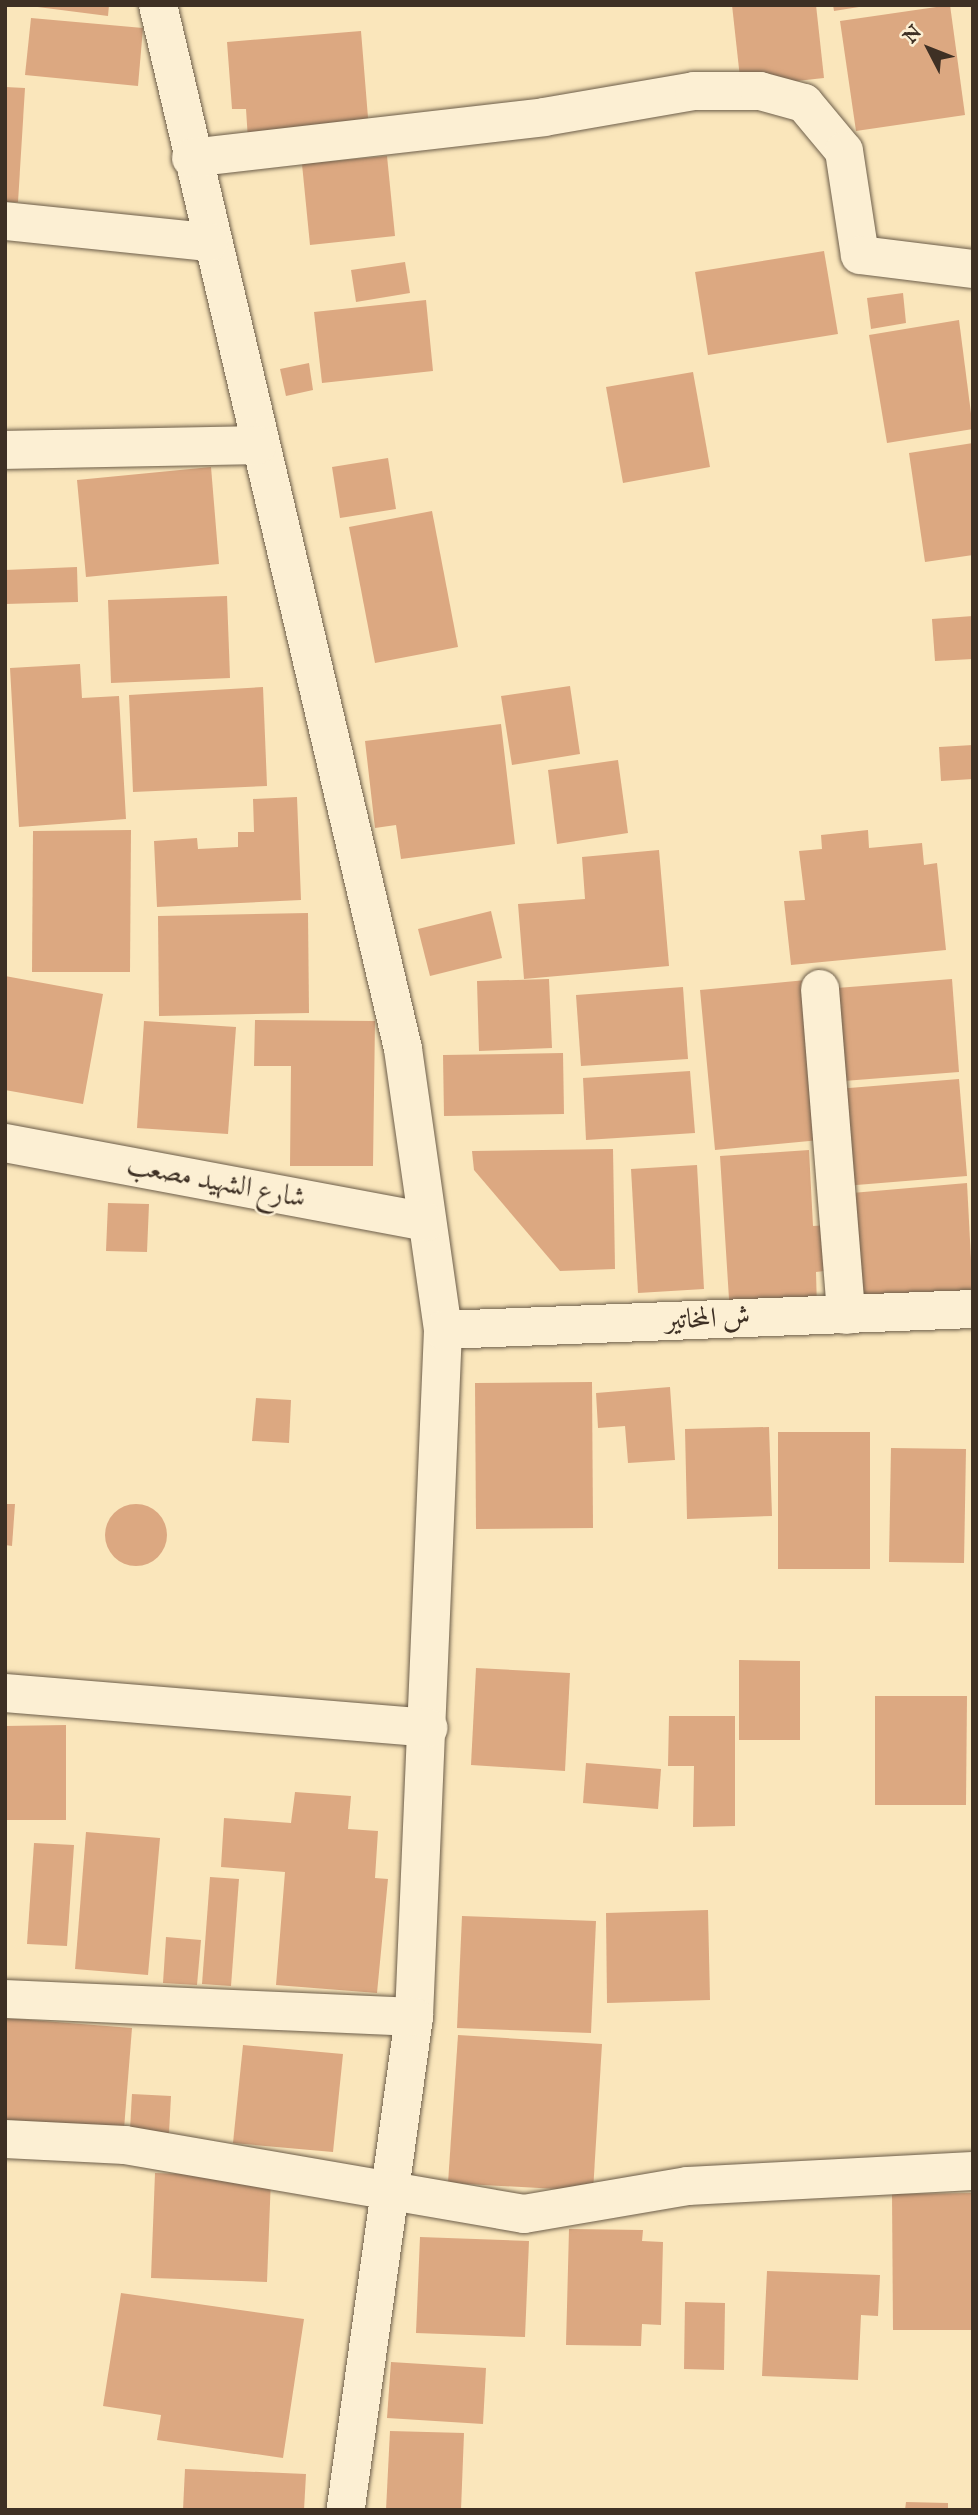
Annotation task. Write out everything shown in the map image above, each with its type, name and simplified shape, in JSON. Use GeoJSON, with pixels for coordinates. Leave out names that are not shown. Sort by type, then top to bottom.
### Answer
{"type":"FeatureCollection","features":[{"type":"Feature","properties":{"kind":"street"},"geometry":{"type":"LineString","coordinates":[[158,5],[209,242],[403,1049],[443,1330],[429,1728],[414,2017],[346,2510]]}},
{"type":"Feature","properties":{"kind":"street"},"geometry":{"type":"LineString","coordinates":[[191,158],[544,117],[694,90],[760,91],[804,103],[844,151],[860,255],[973,269]]}},
{"type":"Feature","properties":{"kind":"street"},"geometry":{"type":"LineString","coordinates":[[5,221],[209,242]]}},
{"type":"Feature","properties":{"kind":"street"},"geometry":{"type":"LineString","coordinates":[[5,450],[257,445]]}},
{"type":"Feature","properties":{"kind":"street"},"geometry":{"type":"LineString","coordinates":[[820,989],[846,1315]]}},
{"type":"Feature","properties":{"kind":"street","name":"شارع الشهيد مصعب"},"geometry":{"type":"LineString","coordinates":[[5,1143],[426,1222]]}},
{"type":"Feature","properties":{"kind":"street","name":"ش المخاتير"},"geometry":{"type":"LineString","coordinates":[[443,1330],[973,1309]]}},
{"type":"Feature","properties":{"kind":"street"},"geometry":{"type":"LineString","coordinates":[[5,1693],[429,1728]]}},
{"type":"Feature","properties":{"kind":"street"},"geometry":{"type":"LineString","coordinates":[[5,1999],[414,2017]]}},
{"type":"Feature","properties":{"kind":"street"},"geometry":{"type":"LineString","coordinates":[[5,2139],[125,2144],[524,2214],[688,2186],[973,2171]]}},
{"type":"Feature","properties":{"kind":"building"},"geometry":{"type":"Polygon","coordinates":[[[22,5],[109,5],[108,16],[22,5]]]}},
{"type":"Feature","properties":{"kind":"building"},"geometry":{"type":"Polygon","coordinates":[[[732,5],[816,5],[824,78],[741,87],[732,5]]]}},
{"type":"Feature","properties":{"kind":"building"},"geometry":{"type":"Polygon","coordinates":[[[833,5],[859,5],[859,7],[834,11],[833,5]]]}},
{"type":"Feature","properties":{"kind":"building"},"geometry":{"type":"Polygon","coordinates":[[[950,5],[965,115],[856,131],[840,21],[950,5]]]}},
{"type":"Feature","properties":{"kind":"building"},"geometry":{"type":"Polygon","coordinates":[[[31,18],[143,28],[138,86],[25,75],[31,18]]]}},
{"type":"Feature","properties":{"kind":"building"},"geometry":{"type":"Polygon","coordinates":[[[361,31],[369,130],[248,140],[246,109],[232,109],[227,42],[361,31]]]}},
{"type":"Feature","properties":{"kind":"building"},"geometry":{"type":"Polygon","coordinates":[[[5,87],[25,88],[18,202],[5,202],[5,87]]]}},
{"type":"Feature","properties":{"kind":"building"},"geometry":{"type":"Polygon","coordinates":[[[387,156],[395,236],[310,245],[302,164],[387,156]]]}},
{"type":"Feature","properties":{"kind":"building"},"geometry":{"type":"Polygon","coordinates":[[[824,251],[838,334],[708,355],[695,272],[824,251]]]}},
{"type":"Feature","properties":{"kind":"building"},"geometry":{"type":"Polygon","coordinates":[[[405,262],[410,293],[356,302],[351,270],[405,262]]]}},
{"type":"Feature","properties":{"kind":"building"},"geometry":{"type":"Polygon","coordinates":[[[903,293],[906,323],[871,329],[867,298],[903,293]]]}},
{"type":"Feature","properties":{"kind":"building"},"geometry":{"type":"Polygon","coordinates":[[[426,300],[433,371],[322,383],[314,312],[426,300]]]}},
{"type":"Feature","properties":{"kind":"building"},"geometry":{"type":"Polygon","coordinates":[[[959,320],[973,429],[887,443],[869,335],[959,320]]]}},
{"type":"Feature","properties":{"kind":"building"},"geometry":{"type":"Polygon","coordinates":[[[309,363],[313,390],[286,396],[280,369],[309,363]]]}},
{"type":"Feature","properties":{"kind":"building"},"geometry":{"type":"Polygon","coordinates":[[[693,372],[710,467],[623,483],[606,387],[693,372]]]}},
{"type":"Feature","properties":{"kind":"building"},"geometry":{"type":"Polygon","coordinates":[[[973,443],[973,555],[925,562],[909,453],[973,443]]]}},
{"type":"Feature","properties":{"kind":"building"},"geometry":{"type":"Polygon","coordinates":[[[388,458],[396,509],[340,518],[332,467],[388,458]]]}},
{"type":"Feature","properties":{"kind":"building"},"geometry":{"type":"Polygon","coordinates":[[[211,467],[219,564],[86,577],[77,480],[211,467]]]}},
{"type":"Feature","properties":{"kind":"building"},"geometry":{"type":"Polygon","coordinates":[[[432,511],[458,647],[375,663],[349,527],[432,511]]]}},
{"type":"Feature","properties":{"kind":"building"},"geometry":{"type":"Polygon","coordinates":[[[77,567],[78,602],[5,604],[5,570],[77,567]]]}},
{"type":"Feature","properties":{"kind":"building"},"geometry":{"type":"Polygon","coordinates":[[[227,596],[230,678],[111,683],[108,600],[227,596]]]}},
{"type":"Feature","properties":{"kind":"building"},"geometry":{"type":"Polygon","coordinates":[[[973,616],[973,659],[935,661],[932,619],[973,616]]]}},
{"type":"Feature","properties":{"kind":"building"},"geometry":{"type":"Polygon","coordinates":[[[80,664],[82,698],[119,696],[126,819],[19,827],[10,668],[80,664]]]}},
{"type":"Feature","properties":{"kind":"building"},"geometry":{"type":"Polygon","coordinates":[[[570,686],[580,754],[512,765],[501,696],[570,686]]]}},
{"type":"Feature","properties":{"kind":"building"},"geometry":{"type":"Polygon","coordinates":[[[263,687],[267,786],[133,792],[129,695],[263,687]]]}},
{"type":"Feature","properties":{"kind":"building"},"geometry":{"type":"Polygon","coordinates":[[[501,724],[515,844],[401,859],[396,825],[375,828],[365,741],[501,724]]]}},
{"type":"Feature","properties":{"kind":"building"},"geometry":{"type":"Polygon","coordinates":[[[973,745],[973,779],[941,781],[939,747],[973,745]]]}},
{"type":"Feature","properties":{"kind":"building"},"geometry":{"type":"Polygon","coordinates":[[[618,760],[628,833],[557,844],[548,770],[618,760]]]}},
{"type":"Feature","properties":{"kind":"building"},"geometry":{"type":"Polygon","coordinates":[[[297,797],[301,900],[157,907],[154,841],[197,838],[198,849],[238,847],[238,832],[254,832],[253,799],[297,797]]]}},
{"type":"Feature","properties":{"kind":"building"},"geometry":{"type":"Polygon","coordinates":[[[131,830],[130,972],[32,972],[33,831],[131,830]]]}},
{"type":"Feature","properties":{"kind":"building"},"geometry":{"type":"Polygon","coordinates":[[[868,830],[869,848],[922,843],[924,865],[937,863],[946,950],[791,965],[784,901],[805,900],[799,851],[822,849],[821,835],[868,830]]]}},
{"type":"Feature","properties":{"kind":"building"},"geometry":{"type":"Polygon","coordinates":[[[659,850],[669,966],[524,979],[518,904],[585,899],[582,857],[659,850]]]}},
{"type":"Feature","properties":{"kind":"building"},"geometry":{"type":"Polygon","coordinates":[[[491,911],[502,958],[430,976],[418,929],[491,911]]]}},
{"type":"Feature","properties":{"kind":"building"},"geometry":{"type":"Polygon","coordinates":[[[308,913],[309,1013],[159,1016],[158,916],[308,913]]]}},
{"type":"Feature","properties":{"kind":"building"},"geometry":{"type":"Polygon","coordinates":[[[5,976],[103,994],[83,1104],[5,1090],[5,976]]]}},
{"type":"Feature","properties":{"kind":"building"},"geometry":{"type":"Polygon","coordinates":[[[549,979],[552,1048],[479,1051],[477,981],[549,979]]]}},
{"type":"Feature","properties":{"kind":"building"},"geometry":{"type":"Polygon","coordinates":[[[952,979],[959,1072],[831,1082],[824,989],[952,979]]]}},
{"type":"Feature","properties":{"kind":"building"},"geometry":{"type":"Polygon","coordinates":[[[806,980],[820,1140],[715,1150],[700,990],[806,980]]]}},
{"type":"Feature","properties":{"kind":"building"},"geometry":{"type":"Polygon","coordinates":[[[683,987],[688,1059],[581,1066],[576,995],[683,987]]]}},
{"type":"Feature","properties":{"kind":"building"},"geometry":{"type":"Polygon","coordinates":[[[255,1020],[375,1021],[373,1166],[290,1166],[291,1066],[254,1066],[255,1020]]]}},
{"type":"Feature","properties":{"kind":"building"},"geometry":{"type":"Polygon","coordinates":[[[144,1021],[236,1027],[228,1134],[137,1128],[144,1021]]]}},
{"type":"Feature","properties":{"kind":"building"},"geometry":{"type":"Polygon","coordinates":[[[563,1053],[564,1114],[444,1116],[443,1055],[563,1053]]]}},
{"type":"Feature","properties":{"kind":"building"},"geometry":{"type":"Polygon","coordinates":[[[690,1071],[695,1133],[586,1140],[583,1078],[690,1071]]]}},
{"type":"Feature","properties":{"kind":"building"},"geometry":{"type":"Polygon","coordinates":[[[959,1079],[967,1176],[844,1186],[837,1089],[959,1079]]]}},
{"type":"Feature","properties":{"kind":"building"},"geometry":{"type":"Polygon","coordinates":[[[613,1149],[615,1269],[560,1271],[474,1170],[472,1151],[613,1149]]]}},
{"type":"Feature","properties":{"kind":"building"},"geometry":{"type":"Polygon","coordinates":[[[809,1150],[813,1226],[829,1225],[832,1270],[816,1272],[817,1309],[730,1315],[720,1156],[809,1150]]]}},
{"type":"Feature","properties":{"kind":"building"},"geometry":{"type":"Polygon","coordinates":[[[697,1165],[704,1289],[638,1293],[631,1169],[697,1165]]]}},
{"type":"Feature","properties":{"kind":"building"},"geometry":{"type":"Polygon","coordinates":[[[967,1183],[973,1298],[860,1307],[852,1193],[967,1183]]]}},
{"type":"Feature","properties":{"kind":"building"},"geometry":{"type":"Polygon","coordinates":[[[108,1203],[149,1204],[147,1252],[106,1251],[108,1203]]]}},
{"type":"Feature","properties":{"kind":"building"},"geometry":{"type":"Polygon","coordinates":[[[592,1382],[593,1528],[476,1529],[475,1383],[592,1382]]]}},
{"type":"Feature","properties":{"kind":"building"},"geometry":{"type":"Polygon","coordinates":[[[670,1387],[675,1460],[628,1463],[625,1426],[598,1428],[596,1393],[670,1387]]]}},
{"type":"Feature","properties":{"kind":"building"},"geometry":{"type":"Polygon","coordinates":[[[256,1398],[291,1400],[289,1443],[252,1441],[256,1398]]]}},
{"type":"Feature","properties":{"kind":"building"},"geometry":{"type":"Polygon","coordinates":[[[769,1427],[772,1516],[687,1519],[685,1429],[769,1427]]]}},
{"type":"Feature","properties":{"kind":"building"},"geometry":{"type":"Polygon","coordinates":[[[778,1432],[870,1432],[870,1569],[778,1569],[778,1432]]]}},
{"type":"Feature","properties":{"kind":"building"},"geometry":{"type":"Polygon","coordinates":[[[891,1448],[966,1449],[964,1563],[889,1562],[891,1448]]]}},
{"type":"Feature","properties":{"kind":"building"},"geometry":{"type":"Polygon","coordinates":[[[5,1504],[15,1504],[12,1546],[5,1545],[5,1504]]]}},
{"type":"Feature","properties":{"kind":"building"},"geometry":{"type":"Polygon","coordinates":[[[136,1504],[148,1506],[158,1513],[165,1523],[165,1547],[158,1557],[148,1564],[136,1566],[124,1564],[114,1557],[107,1547],[105,1535],[107,1523],[114,1513],[124,1506],[136,1504]]]}},
{"type":"Feature","properties":{"kind":"building"},"geometry":{"type":"Polygon","coordinates":[[[739,1660],[800,1661],[800,1740],[739,1740],[739,1660]]]}},
{"type":"Feature","properties":{"kind":"building"},"geometry":{"type":"Polygon","coordinates":[[[476,1668],[570,1673],[565,1771],[471,1765],[476,1668]]]}},
{"type":"Feature","properties":{"kind":"building"},"geometry":{"type":"Polygon","coordinates":[[[875,1696],[967,1696],[966,1805],[875,1805],[875,1696]]]}},
{"type":"Feature","properties":{"kind":"building"},"geometry":{"type":"Polygon","coordinates":[[[669,1716],[735,1716],[735,1826],[693,1827],[694,1766],[668,1766],[669,1716]]]}},
{"type":"Feature","properties":{"kind":"building"},"geometry":{"type":"Polygon","coordinates":[[[66,1725],[66,1820],[5,1820],[5,1726],[66,1725]]]}},
{"type":"Feature","properties":{"kind":"building"},"geometry":{"type":"Polygon","coordinates":[[[586,1763],[661,1769],[658,1809],[583,1803],[586,1763]]]}},
{"type":"Feature","properties":{"kind":"building"},"geometry":{"type":"Polygon","coordinates":[[[295,1792],[351,1796],[348,1829],[378,1831],[375,1878],[388,1879],[377,1993],[276,1985],[285,1872],[221,1867],[224,1818],[291,1823],[295,1792]]]}},
{"type":"Feature","properties":{"kind":"building"},"geometry":{"type":"Polygon","coordinates":[[[86,1832],[160,1838],[148,1975],[75,1969],[86,1832]]]}},
{"type":"Feature","properties":{"kind":"building"},"geometry":{"type":"Polygon","coordinates":[[[34,1843],[74,1845],[67,1946],[27,1944],[34,1843]]]}},
{"type":"Feature","properties":{"kind":"building"},"geometry":{"type":"Polygon","coordinates":[[[210,1877],[239,1879],[231,1986],[202,1984],[210,1877]]]}},
{"type":"Feature","properties":{"kind":"building"},"geometry":{"type":"Polygon","coordinates":[[[708,1910],[710,2000],[607,2003],[606,1913],[708,1910]]]}},
{"type":"Feature","properties":{"kind":"building"},"geometry":{"type":"Polygon","coordinates":[[[462,1916],[596,1921],[591,2033],[457,2028],[462,1916]]]}},
{"type":"Feature","properties":{"kind":"building"},"geometry":{"type":"Polygon","coordinates":[[[166,1937],[201,1940],[197,1985],[163,1983],[166,1937]]]}},
{"type":"Feature","properties":{"kind":"building"},"geometry":{"type":"Polygon","coordinates":[[[5,2018],[132,2028],[124,2129],[5,2120],[5,2018]]]}},
{"type":"Feature","properties":{"kind":"building"},"geometry":{"type":"Polygon","coordinates":[[[458,2035],[602,2044],[593,2191],[448,2183],[458,2035]]]}},
{"type":"Feature","properties":{"kind":"building"},"geometry":{"type":"Polygon","coordinates":[[[243,2045],[343,2054],[333,2152],[233,2143],[243,2045]]]}},
{"type":"Feature","properties":{"kind":"building"},"geometry":{"type":"Polygon","coordinates":[[[132,2094],[171,2096],[169,2133],[130,2130],[132,2094]]]}},
{"type":"Feature","properties":{"kind":"building"},"geometry":{"type":"Polygon","coordinates":[[[155,2173],[271,2177],[267,2282],[151,2278],[155,2173]]]}},
{"type":"Feature","properties":{"kind":"building"},"geometry":{"type":"Polygon","coordinates":[[[973,2193],[973,2330],[893,2330],[892,2194],[973,2193]]]}},
{"type":"Feature","properties":{"kind":"building"},"geometry":{"type":"Polygon","coordinates":[[[569,2229],[643,2230],[642,2241],[663,2242],[661,2325],[642,2324],[641,2346],[566,2345],[569,2229]]]}},
{"type":"Feature","properties":{"kind":"building"},"geometry":{"type":"Polygon","coordinates":[[[420,2237],[529,2241],[525,2337],[416,2333],[420,2237]]]}},
{"type":"Feature","properties":{"kind":"building"},"geometry":{"type":"Polygon","coordinates":[[[767,2271],[880,2275],[878,2316],[861,2315],[858,2380],[762,2376],[767,2271]]]}},
{"type":"Feature","properties":{"kind":"building"},"geometry":{"type":"Polygon","coordinates":[[[121,2293],[304,2319],[283,2458],[157,2440],[161,2415],[103,2406],[121,2293]]]}},
{"type":"Feature","properties":{"kind":"building"},"geometry":{"type":"Polygon","coordinates":[[[685,2302],[725,2303],[724,2370],[684,2369],[685,2302]]]}},
{"type":"Feature","properties":{"kind":"building"},"geometry":{"type":"Polygon","coordinates":[[[391,2362],[486,2368],[483,2424],[387,2418],[391,2362]]]}},
{"type":"Feature","properties":{"kind":"building"},"geometry":{"type":"Polygon","coordinates":[[[390,2431],[464,2433],[461,2510],[386,2510],[390,2431]]]}},
{"type":"Feature","properties":{"kind":"building"},"geometry":{"type":"Polygon","coordinates":[[[185,2469],[306,2474],[304,2510],[183,2510],[185,2469]]]}},
{"type":"Feature","properties":{"kind":"building"},"geometry":{"type":"Polygon","coordinates":[[[906,2502],[948,2503],[948,2510],[905,2510],[906,2502]]]}}]}
